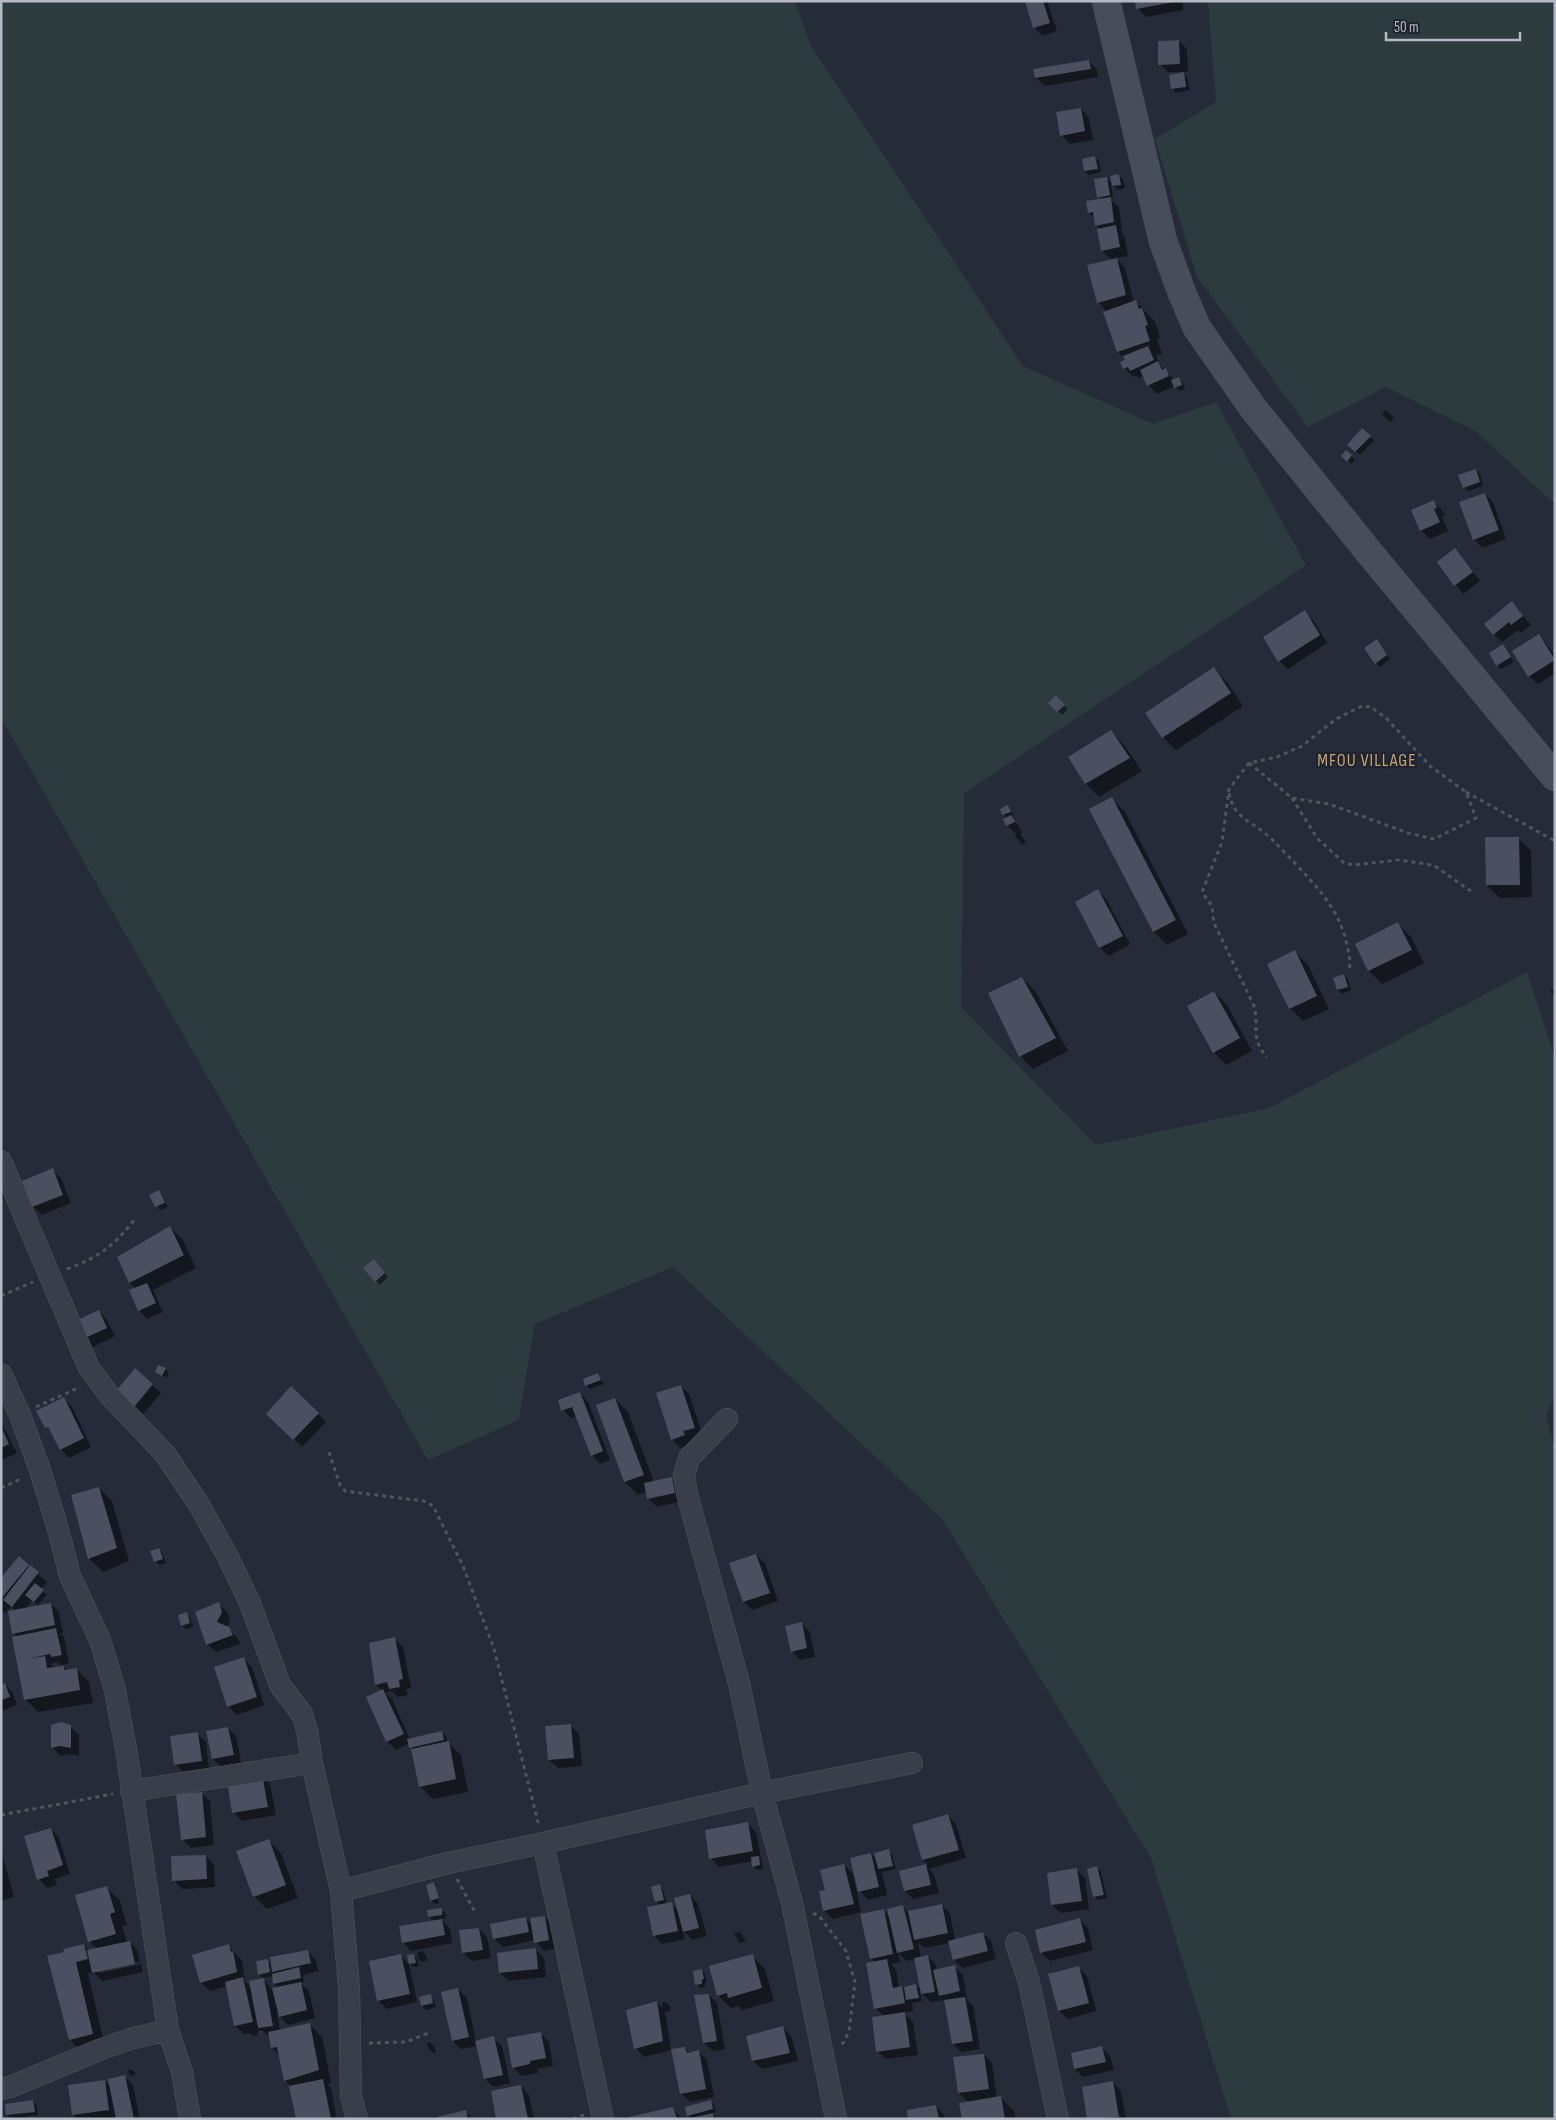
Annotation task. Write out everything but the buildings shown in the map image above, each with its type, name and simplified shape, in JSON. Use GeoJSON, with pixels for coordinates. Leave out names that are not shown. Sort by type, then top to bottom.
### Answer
{"type":"FeatureCollection","features":[{"type":"Feature","properties":{"kind":"main road"},"geometry":{"type":"LineString","coordinates":[[1106,1],[1163,241],[1197,328],[1253,408],[1368,551],[1555,777]]}},
{"type":"Feature","properties":{"kind":"street"},"geometry":{"type":"LineString","coordinates":[[1,1162],[89,1368],[96,1380],[165,1454],[198,1503],[227,1554],[250,1603],[280,1686],[302,1714],[307,1730],[312,1763],[340,1891],[349,1988],[351,2096],[357,2119]]}},
{"type":"Feature","properties":{"kind":"street"},"geometry":{"type":"LineString","coordinates":[[1,1374],[20,1415],[40,1470],[70,1576],[106,1658],[120,1715],[168,2030],[182,2072],[190,2119]]}},
{"type":"Feature","properties":{"kind":"street"},"geometry":{"type":"LineString","coordinates":[[727,1420],[689,1458],[684,1476],[701,1550],[739,1683],[762,1793],[792,1903],[836,2119]]}},
{"type":"Feature","properties":{"kind":"street"},"geometry":{"type":"LineString","coordinates":[[131,1791],[312,1763]]}},
{"type":"Feature","properties":{"kind":"street"},"geometry":{"type":"LineString","coordinates":[[340,1891],[448,1863],[762,1793],[912,1763]]}},
{"type":"Feature","properties":{"kind":"street"},"geometry":{"type":"LineString","coordinates":[[543,1842],[603,2119]]}},
{"type":"Feature","properties":{"kind":"street"},"geometry":{"type":"LineString","coordinates":[[1016,1943],[1029,1982],[1058,2119]]}},
{"type":"Feature","properties":{"kind":"street"},"geometry":{"type":"LineString","coordinates":[[1,2089],[6,2089],[107,2047],[130,2039],[168,2030]]}},
{"type":"Feature","properties":{"kind":"path"},"geometry":{"type":"LineString","coordinates":[[1267,1057],[1261,1050],[1254,1033],[1256,1015],[1254,1006],[1214,923],[1212,906],[1202,892],[1222,842],[1229,789],[1249,763],[1277,757],[1302,746],[1336,718],[1362,706],[1371,707],[1386,718],[1430,766],[1466,792],[1555,841]]}},
{"type":"Feature","properties":{"kind":"path"},"geometry":{"type":"LineString","coordinates":[[1249,763],[1292,798],[1316,838],[1344,863],[1353,865],[1399,860],[1435,866],[1472,892]]}},
{"type":"Feature","properties":{"kind":"path"},"geometry":{"type":"LineString","coordinates":[[1229,789],[1232,806],[1237,813],[1267,835],[1312,881],[1335,910],[1343,926],[1351,962],[1349,971]]}},
{"type":"Feature","properties":{"kind":"path"},"geometry":{"type":"LineString","coordinates":[[1292,798],[1329,804],[1408,833],[1434,839],[1476,818],[1466,792]]}},
{"type":"Feature","properties":{"kind":"path"},"geometry":{"type":"LineString","coordinates":[[1,1296],[49,1274],[95,1258],[120,1238],[135,1219]]}},
{"type":"Feature","properties":{"kind":"path"},"geometry":{"type":"LineString","coordinates":[[20,1415],[96,1380]]}},
{"type":"Feature","properties":{"kind":"path"},"geometry":{"type":"LineString","coordinates":[[329,1452],[340,1485],[345,1491],[424,1501],[433,1506],[463,1566],[494,1648],[543,1842]]}},
{"type":"Feature","properties":{"kind":"path"},"geometry":{"type":"LineString","coordinates":[[1,1815],[131,1791]]}},
{"type":"Feature","properties":{"kind":"path"},"geometry":{"type":"LineString","coordinates":[[448,1863],[476,1914]]}},
{"type":"Feature","properties":{"kind":"path"},"geometry":{"type":"LineString","coordinates":[[792,1903],[819,1916],[846,1951],[856,1982],[849,2031],[844,2042],[824,2061]]}},
{"type":"Feature","properties":{"kind":"path"},"geometry":{"type":"LineString","coordinates":[[351,2042],[406,2042],[431,2032]]}},
{"type":"Feature","properties":{"kind":"shaded area"},"geometry":{"type":"Polygon","coordinates":[[[1,1],[795,1],[811,46],[1023,366],[1153,424],[1216,402],[1306,565],[964,793],[961,1007],[1096,1145],[1269,1108],[1527,972],[1555,1058],[1555,1396],[1546,1415],[1555,1450],[1555,2119],[1231,2119],[1151,1858],[942,1519],[673,1267],[535,1324],[519,1420],[428,1460],[1,718],[1,1]]]}},
{"type":"Feature","properties":{"kind":"shaded area"},"geometry":{"type":"Polygon","coordinates":[[[1208,1],[1555,1],[1555,504],[1474,430],[1386,387],[1308,427],[1197,277],[1155,139],[1216,102],[1208,1]]]}},
{"type":"Feature","properties":{"kind":"district","name":"MFOU VILLAGE"},"geometry":{"type":"Point","coordinates":[1367,760]}}]}
